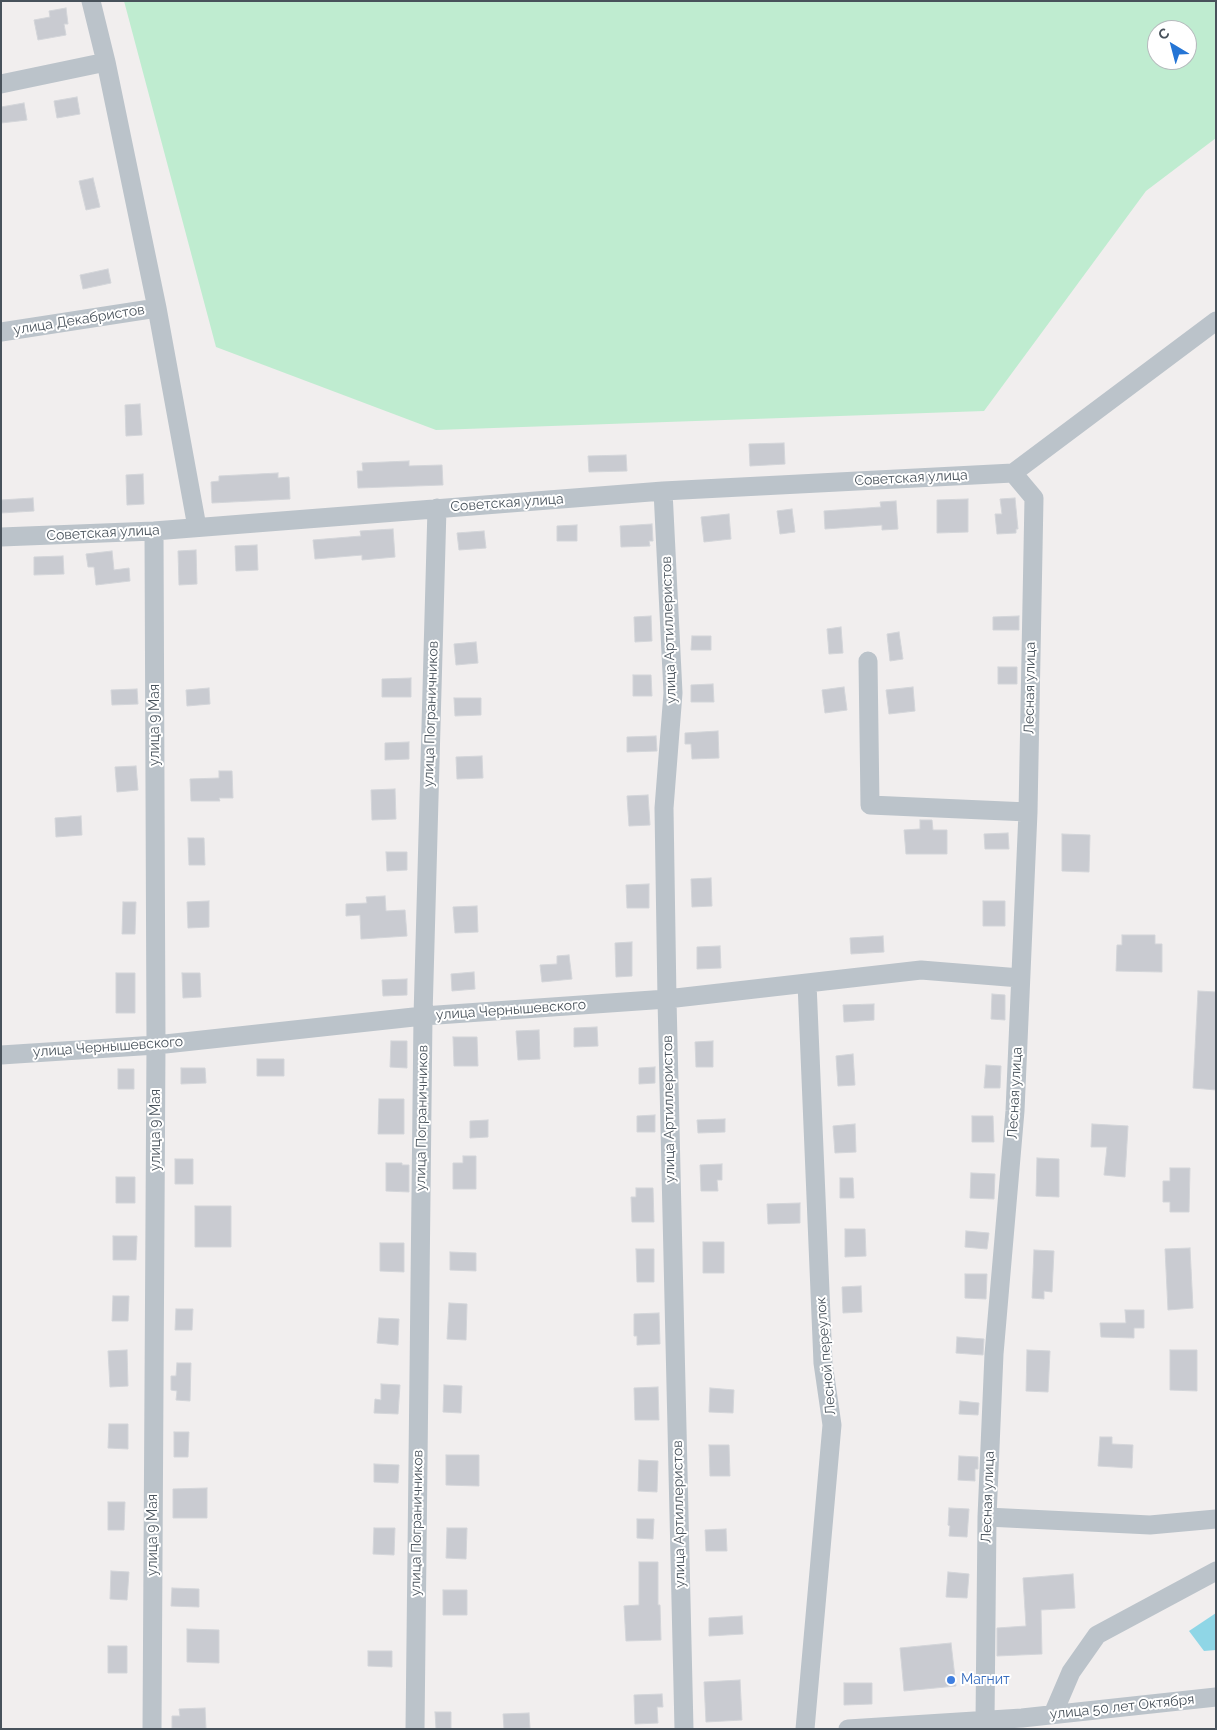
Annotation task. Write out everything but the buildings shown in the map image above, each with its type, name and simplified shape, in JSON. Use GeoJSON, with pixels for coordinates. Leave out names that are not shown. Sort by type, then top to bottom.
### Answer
{"type":"FeatureCollection","features":[{"type":"Feature","properties":{"kind":"street"},"geometry":{"type":"LineString","coordinates":[[91,1],[106,62],[157,308],[197,528]]}},
{"type":"Feature","properties":{"kind":"street"},"geometry":{"type":"LineString","coordinates":[[1,84],[106,62]]}},
{"type":"Feature","properties":{"kind":"street","name":"улица Декабристов"},"geometry":{"type":"LineString","coordinates":[[1,332],[157,308]]}},
{"type":"Feature","properties":{"kind":"street"},"geometry":{"type":"LineString","coordinates":[[1012,472],[1216,321]]}},
{"type":"Feature","properties":{"kind":"street","name":"Советская улица"},"geometry":{"type":"LineString","coordinates":[[1,537],[154,531],[663,491],[1012,472]]}},
{"type":"Feature","properties":{"kind":"street","name":"Лесная улица"},"geometry":{"type":"LineString","coordinates":[[985,1721],[986,1517],[994,1354],[1015,1111],[1028,812],[1034,498],[1012,472]]}},
{"type":"Feature","properties":{"kind":"street","name":"улица Артиллеристов"},"geometry":{"type":"LineString","coordinates":[[663,491],[674,693],[664,808],[684,1729]]}},
{"type":"Feature","properties":{"kind":"street","name":"улица Пограничников"},"geometry":{"type":"LineString","coordinates":[[414,1729],[423,1016],[437,508]]}},
{"type":"Feature","properties":{"kind":"street","name":"улица 9 Мая"},"geometry":{"type":"LineString","coordinates":[[152,1729],[156,1045],[154,531]]}},
{"type":"Feature","properties":{"kind":"street"},"geometry":{"type":"LineString","coordinates":[[868,661],[870,805],[1028,812]]}},
{"type":"Feature","properties":{"kind":"street","name":"улица Чернышевского"},"geometry":{"type":"LineString","coordinates":[[1,1055],[156,1045],[423,1016],[667,999],[921,970],[1020,978]]}},
{"type":"Feature","properties":{"kind":"street","name":"Лесной переулок"},"geometry":{"type":"LineString","coordinates":[[805,1729],[832,1425],[823,1363],[807,982]]}},
{"type":"Feature","properties":{"kind":"street"},"geometry":{"type":"LineString","coordinates":[[986,1517],[1150,1525],[1216,1519]]}},
{"type":"Feature","properties":{"kind":"street"},"geometry":{"type":"LineString","coordinates":[[1054,1714],[1070,1672],[1097,1635],[1216,1571]]}},
{"type":"Feature","properties":{"kind":"street","name":"улица 50 лет Октября"},"geometry":{"type":"LineString","coordinates":[[848,1729],[985,1721],[1021,1724],[1054,1714],[1216,1697]]}},
{"type":"Feature","properties":{"kind":"green space"},"geometry":{"type":"Polygon","coordinates":[[[124,1],[1216,1],[1216,138],[1146,191],[984,411],[436,430],[216,347],[124,1]]]}},
{"type":"Feature","properties":{"kind":"water"},"geometry":{"type":"Polygon","coordinates":[[[1216,1613],[1216,1650],[1204,1651],[1189,1631],[1216,1613]]]}},
{"type":"Feature","properties":{"kind":"place","name":"Магнит"},"geometry":{"type":"Point","coordinates":[951,1680]}}]}
